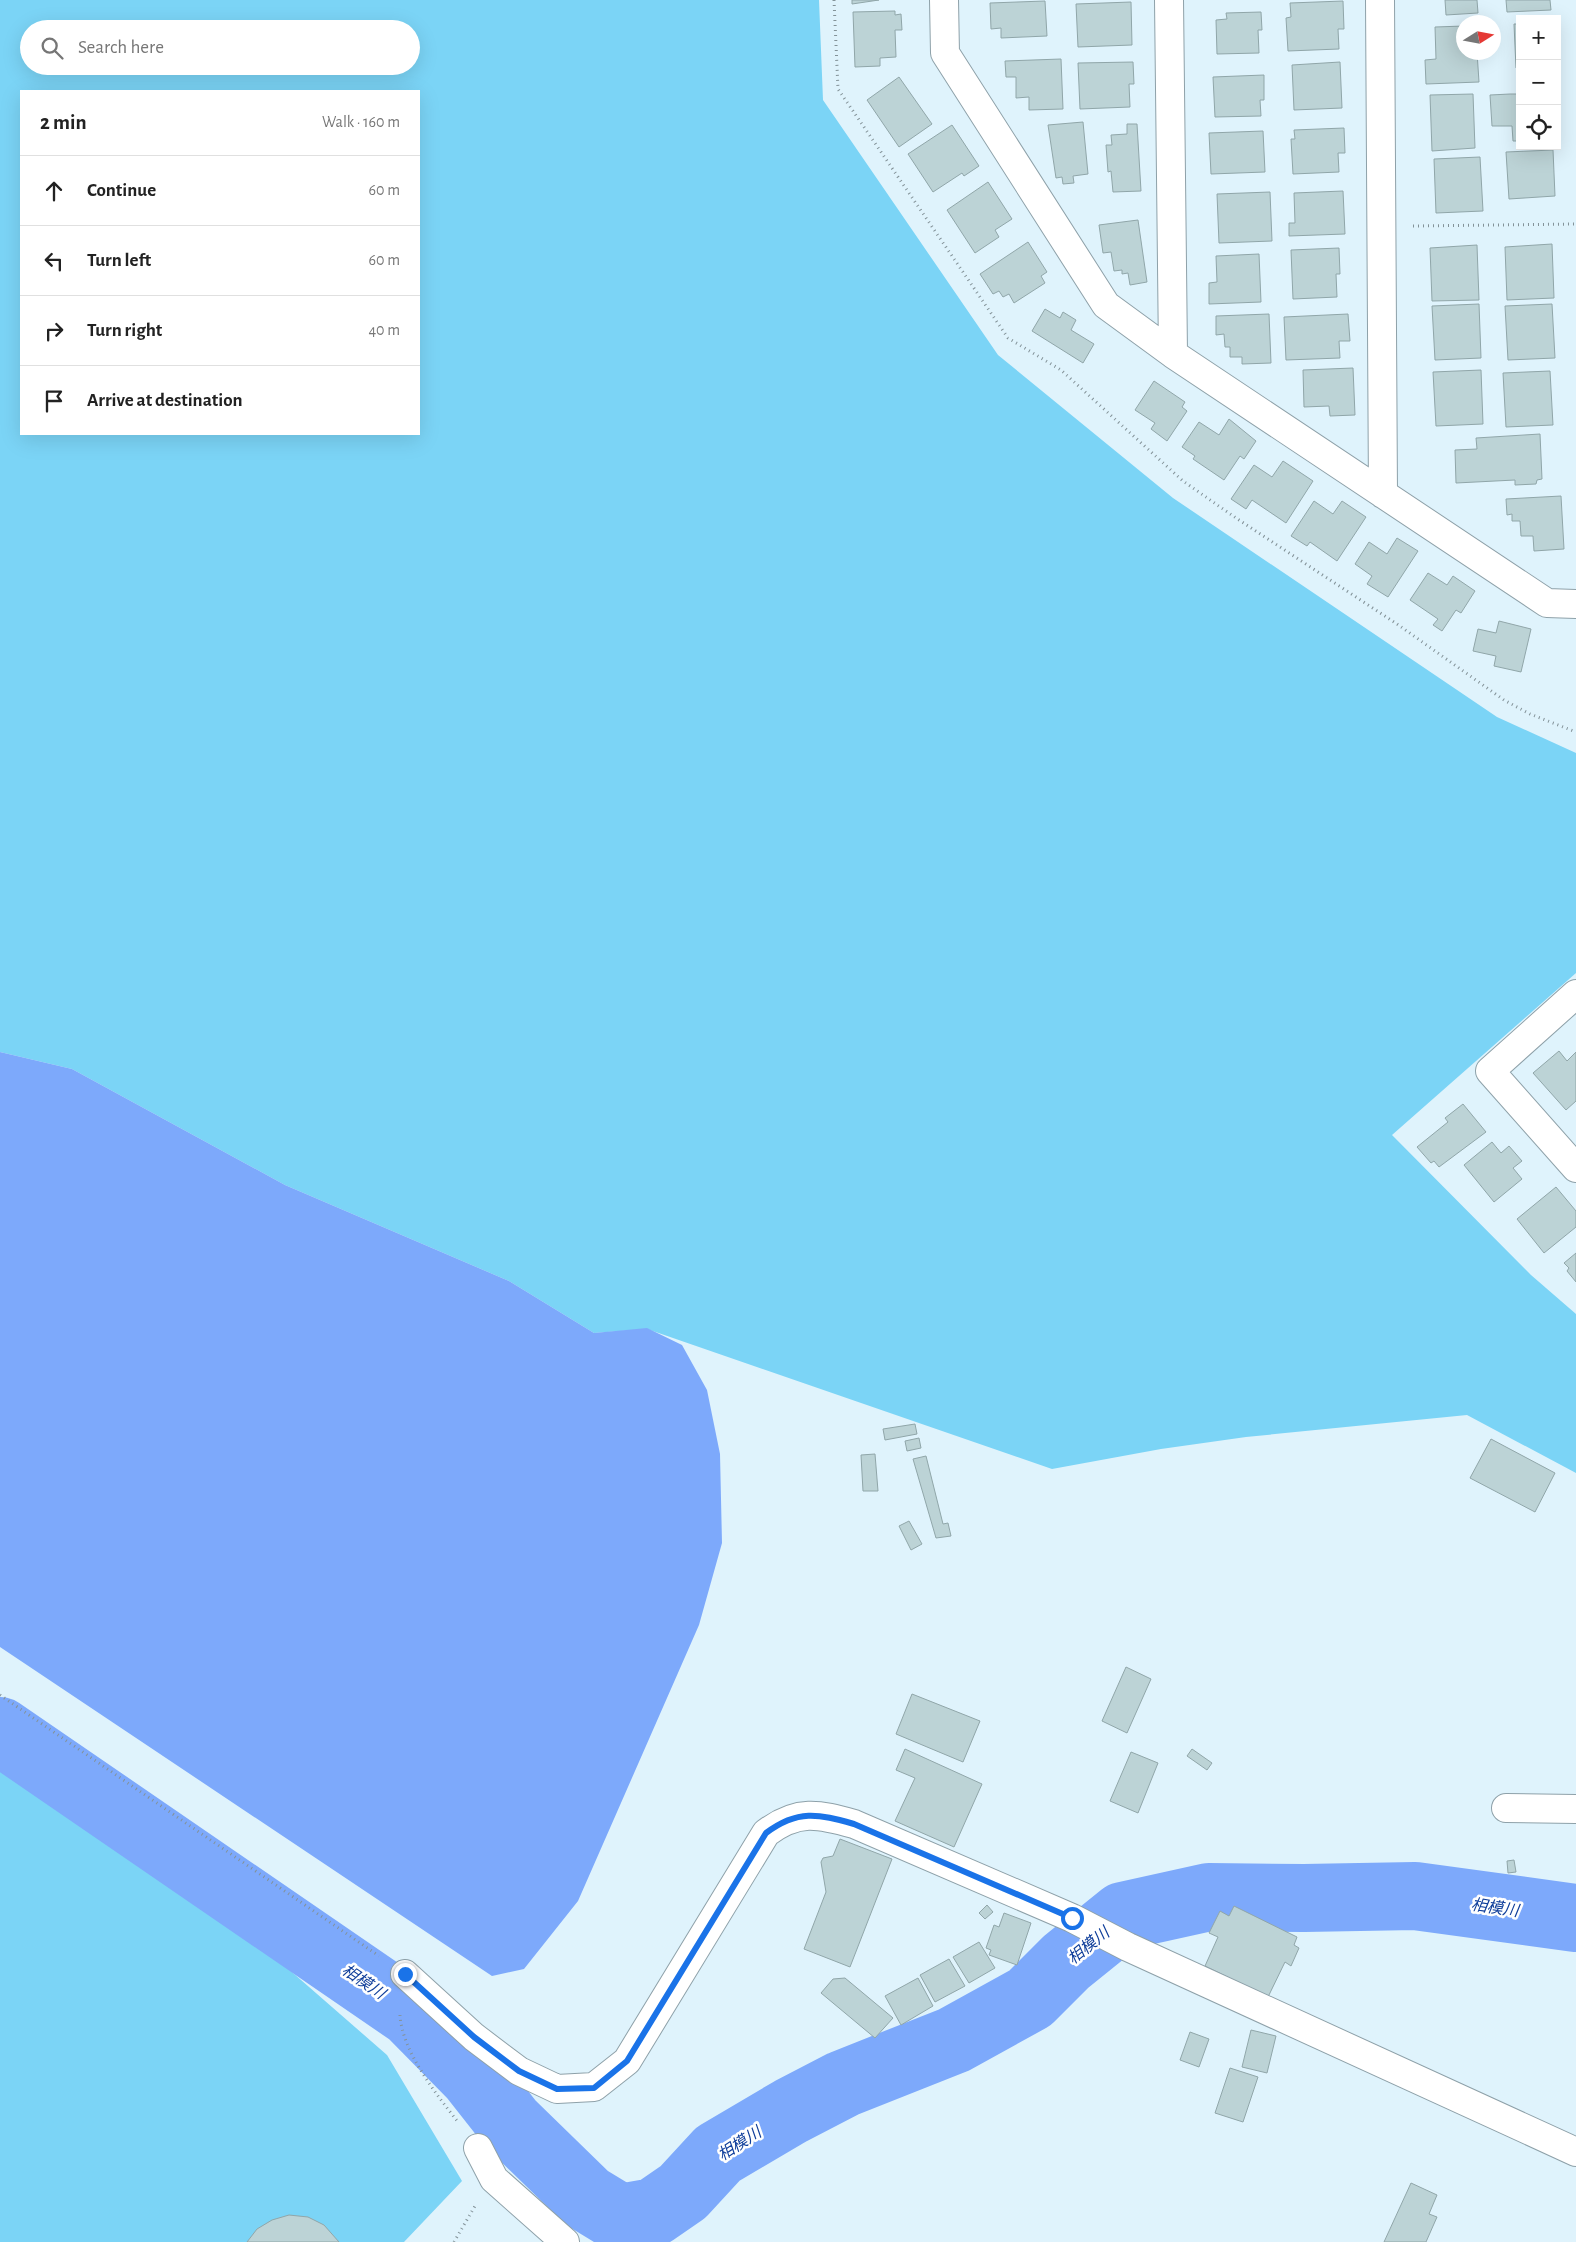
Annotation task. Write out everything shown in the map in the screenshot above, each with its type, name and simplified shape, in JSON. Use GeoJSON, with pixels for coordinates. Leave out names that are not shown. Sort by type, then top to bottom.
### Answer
{"type":"FeatureCollection","features":[{"type":"Feature","properties":{"kind":"street"},"geometry":{"type":"LineString","coordinates":[[944,0],[945,53],[1106,305],[1173,354],[1547,603],[1576,604]]}},
{"type":"Feature","properties":{"kind":"street"},"geometry":{"type":"LineString","coordinates":[[1169,0],[1173,354]]}},
{"type":"Feature","properties":{"kind":"street"},"geometry":{"type":"LineString","coordinates":[[1380,0],[1383,494]]}},
{"type":"Feature","properties":{"kind":"street"},"geometry":{"type":"LineString","coordinates":[[1576,994],[1490,1072],[1576,1168]]}},
{"type":"Feature","properties":{"kind":"street"},"geometry":{"type":"LineString","coordinates":[[1506,1808],[1576,1809]]}},
{"type":"Feature","properties":{"kind":"street"},"geometry":{"type":"LineString","coordinates":[[405,1974],[474,2037],[519,2071],[557,2089],[594,2088],[627,2061],[766,1833],[784,1820],[819,1814],[854,1824],[1072,1918],[1128,1947],[1576,2152]]}},
{"type":"Feature","properties":{"kind":"street"},"geometry":{"type":"LineString","coordinates":[[478,2148],[494,2179],[565,2242]]}},
{"type":"Feature","properties":{"kind":"path"},"geometry":{"type":"LineString","coordinates":[[834,0],[838,89],[1008,338],[1061,370],[1183,481],[1236,518],[1396,624],[1504,700],[1530,714],[1576,732]]}},
{"type":"Feature","properties":{"kind":"path"},"geometry":{"type":"LineString","coordinates":[[1412,226],[1576,224]]}},
{"type":"Feature","properties":{"kind":"path"},"geometry":{"type":"LineString","coordinates":[[0,1695],[405,1974]]}},
{"type":"Feature","properties":{"kind":"path"},"geometry":{"type":"LineString","coordinates":[[400,2026],[427,2083],[478,2148]]}},
{"type":"Feature","properties":{"kind":"path"},"geometry":{"type":"LineString","coordinates":[[454,2242],[468,2215],[494,2179]]}},
{"type":"Feature","properties":{"kind":"shaded area"},"geometry":{"type":"Polygon","coordinates":[[[0,0],[819,0],[823,100],[998,355],[1173,498],[1497,717],[1576,753],[1576,973],[1392,1135],[1531,1275],[1576,1314],[1576,1473],[1467,1415],[1246,1437],[1161,1449],[1052,1469],[647,1329],[594,1333],[509,1281],[285,1185],[72,1069],[0,1052],[0,0]]]}},
{"type":"Feature","properties":{"kind":"shaded area"},"geometry":{"type":"Polygon","coordinates":[[[0,1052],[72,1069],[285,1185],[509,1281],[594,1333],[647,1328],[682,1345],[707,1390],[720,1454],[722,1543],[699,1625],[578,1901],[524,1969],[492,1976],[0,1647],[0,1052]]]}},
{"type":"Feature","properties":{"kind":"shaded area"},"geometry":{"type":"Polygon","coordinates":[[[0,1770],[230,1918],[387,2055],[462,2181],[404,2242],[0,2242],[0,1770]]]}},
{"type":"Feature","properties":{"kind":"building"},"geometry":{"type":"Polygon","coordinates":[[[852,0],[879,0],[852,4],[852,0]]]}},
{"type":"Feature","properties":{"kind":"building"},"geometry":{"type":"Polygon","coordinates":[[[1445,0],[1477,0],[1478,13],[1446,15],[1445,0]]]}},
{"type":"Feature","properties":{"kind":"building"},"geometry":{"type":"Polygon","coordinates":[[[1506,0],[1550,0],[1551,10],[1507,12],[1506,0]]]}},
{"type":"Feature","properties":{"kind":"building"},"geometry":{"type":"Polygon","coordinates":[[[1045,1],[1047,36],[1001,38],[1001,28],[991,29],[990,3],[1045,1]]]}},
{"type":"Feature","properties":{"kind":"building"},"geometry":{"type":"Polygon","coordinates":[[[1343,1],[1344,29],[1338,29],[1339,49],[1288,51],[1286,18],[1291,17],[1290,3],[1343,1]]]}},
{"type":"Feature","properties":{"kind":"building"},"geometry":{"type":"Polygon","coordinates":[[[1131,2],[1132,45],[1078,47],[1076,4],[1131,2]]]}},
{"type":"Feature","properties":{"kind":"building"},"geometry":{"type":"Polygon","coordinates":[[[895,11],[895,15],[901,14],[902,30],[895,30],[896,57],[880,58],[880,66],[855,67],[853,12],[895,11]]]}},
{"type":"Feature","properties":{"kind":"building"},"geometry":{"type":"Polygon","coordinates":[[[1261,12],[1262,30],[1258,30],[1259,53],[1217,54],[1216,20],[1227,19],[1226,13],[1261,12]]]}},
{"type":"Feature","properties":{"kind":"building"},"geometry":{"type":"Polygon","coordinates":[[[1514,24],[1516,24],[1516,68],[1514,24]]]}},
{"type":"Feature","properties":{"kind":"building"},"geometry":{"type":"Polygon","coordinates":[[[1456,26],[1456,60],[1478,60],[1479,82],[1426,84],[1425,60],[1436,59],[1435,27],[1456,26]]]}},
{"type":"Feature","properties":{"kind":"building"},"geometry":{"type":"Polygon","coordinates":[[[1061,59],[1063,109],[1029,110],[1029,97],[1016,98],[1016,77],[1006,77],[1005,61],[1061,59]]]}},
{"type":"Feature","properties":{"kind":"building"},"geometry":{"type":"Polygon","coordinates":[[[1133,62],[1134,84],[1129,84],[1130,107],[1080,109],[1078,63],[1133,62]]]}},
{"type":"Feature","properties":{"kind":"building"},"geometry":{"type":"Polygon","coordinates":[[[1340,62],[1342,108],[1294,110],[1292,65],[1340,62]]]}},
{"type":"Feature","properties":{"kind":"building"},"geometry":{"type":"Polygon","coordinates":[[[1264,75],[1264,100],[1260,100],[1261,116],[1215,117],[1213,77],[1264,75]]]}},
{"type":"Feature","properties":{"kind":"building"},"geometry":{"type":"Polygon","coordinates":[[[899,77],[932,124],[899,147],[867,100],[899,77]]]}},
{"type":"Feature","properties":{"kind":"building"},"geometry":{"type":"Polygon","coordinates":[[[1473,94],[1475,148],[1432,151],[1430,95],[1473,94]]]}},
{"type":"Feature","properties":{"kind":"building"},"geometry":{"type":"Polygon","coordinates":[[[1516,94],[1516,141],[1513,141],[1512,126],[1492,126],[1490,95],[1516,94]]]}},
{"type":"Feature","properties":{"kind":"building"},"geometry":{"type":"Polygon","coordinates":[[[1083,122],[1088,174],[1073,176],[1074,183],[1063,184],[1062,177],[1056,178],[1048,125],[1083,122]]]}},
{"type":"Feature","properties":{"kind":"building"},"geometry":{"type":"Polygon","coordinates":[[[1127,124],[1137,124],[1141,191],[1113,192],[1111,171],[1108,172],[1106,145],[1112,145],[1111,135],[1127,134],[1127,124]]]}},
{"type":"Feature","properties":{"kind":"building"},"geometry":{"type":"Polygon","coordinates":[[[952,125],[979,166],[964,176],[962,173],[933,192],[908,154],[952,125]]]}},
{"type":"Feature","properties":{"kind":"building"},"geometry":{"type":"Polygon","coordinates":[[[1344,128],[1345,153],[1338,153],[1339,172],[1293,174],[1291,139],[1295,139],[1294,130],[1344,128]]]}},
{"type":"Feature","properties":{"kind":"building"},"geometry":{"type":"Polygon","coordinates":[[[1263,131],[1265,172],[1211,174],[1209,133],[1263,131]]]}},
{"type":"Feature","properties":{"kind":"building"},"geometry":{"type":"Polygon","coordinates":[[[1553,150],[1555,196],[1509,199],[1506,152],[1553,150]]]}},
{"type":"Feature","properties":{"kind":"building"},"geometry":{"type":"Polygon","coordinates":[[[1480,157],[1483,211],[1436,213],[1434,159],[1480,157]]]}},
{"type":"Feature","properties":{"kind":"building"},"geometry":{"type":"Polygon","coordinates":[[[988,182],[1012,219],[995,230],[999,237],[975,253],[947,210],[988,182]]]}},
{"type":"Feature","properties":{"kind":"building"},"geometry":{"type":"Polygon","coordinates":[[[1343,191],[1345,234],[1289,236],[1289,223],[1295,223],[1294,193],[1343,191]]]}},
{"type":"Feature","properties":{"kind":"building"},"geometry":{"type":"Polygon","coordinates":[[[1270,192],[1272,241],[1219,243],[1217,194],[1270,192]]]}},
{"type":"Feature","properties":{"kind":"building"},"geometry":{"type":"Polygon","coordinates":[[[1138,220],[1147,282],[1130,285],[1128,273],[1122,274],[1122,270],[1114,271],[1111,252],[1103,253],[1099,225],[1138,220]]]}},
{"type":"Feature","properties":{"kind":"building"},"geometry":{"type":"Polygon","coordinates":[[[1028,242],[1047,272],[1041,276],[1045,283],[1014,303],[1009,294],[1003,297],[999,291],[993,294],[980,274],[1028,242]]]}},
{"type":"Feature","properties":{"kind":"building"},"geometry":{"type":"Polygon","coordinates":[[[1552,244],[1554,298],[1507,300],[1505,247],[1552,244]]]}},
{"type":"Feature","properties":{"kind":"building"},"geometry":{"type":"Polygon","coordinates":[[[1477,245],[1479,300],[1432,301],[1430,248],[1477,245]]]}},
{"type":"Feature","properties":{"kind":"building"},"geometry":{"type":"Polygon","coordinates":[[[1339,248],[1340,274],[1336,274],[1337,297],[1293,299],[1291,250],[1339,248]]]}},
{"type":"Feature","properties":{"kind":"building"},"geometry":{"type":"Polygon","coordinates":[[[1259,254],[1261,302],[1209,304],[1209,283],[1217,282],[1216,256],[1259,254]]]}},
{"type":"Feature","properties":{"kind":"building"},"geometry":{"type":"Polygon","coordinates":[[[1479,304],[1481,358],[1435,360],[1432,306],[1479,304]]]}},
{"type":"Feature","properties":{"kind":"building"},"geometry":{"type":"Polygon","coordinates":[[[1552,304],[1555,358],[1508,360],[1505,306],[1552,304]]]}},
{"type":"Feature","properties":{"kind":"building"},"geometry":{"type":"Polygon","coordinates":[[[1045,309],[1060,318],[1063,312],[1076,320],[1071,330],[1094,344],[1083,363],[1032,331],[1045,309]]]}},
{"type":"Feature","properties":{"kind":"building"},"geometry":{"type":"Polygon","coordinates":[[[1269,314],[1271,363],[1242,364],[1242,357],[1230,357],[1230,347],[1225,347],[1224,334],[1216,335],[1216,316],[1269,314]]]}},
{"type":"Feature","properties":{"kind":"building"},"geometry":{"type":"Polygon","coordinates":[[[1348,314],[1350,341],[1339,341],[1340,358],[1286,360],[1284,317],[1348,314]]]}},
{"type":"Feature","properties":{"kind":"building"},"geometry":{"type":"Polygon","coordinates":[[[1353,368],[1355,415],[1330,416],[1329,406],[1304,407],[1303,370],[1353,368]]]}},
{"type":"Feature","properties":{"kind":"building"},"geometry":{"type":"Polygon","coordinates":[[[1481,370],[1483,424],[1436,426],[1433,372],[1481,370]]]}},
{"type":"Feature","properties":{"kind":"building"},"geometry":{"type":"Polygon","coordinates":[[[1550,371],[1553,425],[1506,427],[1503,373],[1550,371]]]}},
{"type":"Feature","properties":{"kind":"building"},"geometry":{"type":"Polygon","coordinates":[[[1154,381],[1185,402],[1182,407],[1187,411],[1167,441],[1151,429],[1155,423],[1135,410],[1154,381]]]}},
{"type":"Feature","properties":{"kind":"building"},"geometry":{"type":"Polygon","coordinates":[[[1229,419],[1256,441],[1244,459],[1240,456],[1224,480],[1193,459],[1195,456],[1182,447],[1199,422],[1219,435],[1229,419]]]}},
{"type":"Feature","properties":{"kind":"building"},"geometry":{"type":"Polygon","coordinates":[[[1540,434],[1542,479],[1537,480],[1536,484],[1515,485],[1515,480],[1456,483],[1455,450],[1477,449],[1476,438],[1540,434]]]}},
{"type":"Feature","properties":{"kind":"building"},"geometry":{"type":"Polygon","coordinates":[[[1283,461],[1313,481],[1286,523],[1252,500],[1246,509],[1231,499],[1254,465],[1272,477],[1283,461]]]}},
{"type":"Feature","properties":{"kind":"building"},"geometry":{"type":"Polygon","coordinates":[[[1561,496],[1564,549],[1534,551],[1533,536],[1521,536],[1520,521],[1512,521],[1512,514],[1507,515],[1506,499],[1561,496]]]}},
{"type":"Feature","properties":{"kind":"building"},"geometry":{"type":"Polygon","coordinates":[[[1314,501],[1333,514],[1342,501],[1366,517],[1337,561],[1310,542],[1307,546],[1291,536],[1314,501]]]}},
{"type":"Feature","properties":{"kind":"building"},"geometry":{"type":"Polygon","coordinates":[[[1397,538],[1418,551],[1388,597],[1367,584],[1372,576],[1355,564],[1369,542],[1387,554],[1397,538]]]}},
{"type":"Feature","properties":{"kind":"building"},"geometry":{"type":"Polygon","coordinates":[[[1428,573],[1447,585],[1453,576],[1475,591],[1461,613],[1456,610],[1442,631],[1433,625],[1438,619],[1410,600],[1428,573]]]}},
{"type":"Feature","properties":{"kind":"building"},"geometry":{"type":"Polygon","coordinates":[[[1499,621],[1531,629],[1521,672],[1494,666],[1496,656],[1473,651],[1478,629],[1496,633],[1499,621]]]}},
{"type":"Feature","properties":{"kind":"building"},"geometry":{"type":"Polygon","coordinates":[[[1559,1051],[1567,1061],[1576,1052],[1576,1101],[1566,1110],[1533,1073],[1559,1051]]]}},
{"type":"Feature","properties":{"kind":"building"},"geometry":{"type":"Polygon","coordinates":[[[1463,1104],[1486,1132],[1439,1167],[1434,1161],[1431,1163],[1417,1147],[1448,1122],[1445,1118],[1463,1104]]]}},
{"type":"Feature","properties":{"kind":"building"},"geometry":{"type":"Polygon","coordinates":[[[1492,1142],[1501,1153],[1509,1146],[1522,1161],[1513,1168],[1522,1179],[1494,1202],[1464,1165],[1492,1142]]]}},
{"type":"Feature","properties":{"kind":"building"},"geometry":{"type":"Polygon","coordinates":[[[1556,1187],[1576,1211],[1576,1227],[1544,1253],[1517,1219],[1556,1187]]]}},
{"type":"Feature","properties":{"kind":"building"},"geometry":{"type":"Polygon","coordinates":[[[1576,1253],[1576,1282],[1567,1271],[1569,1268],[1564,1263],[1576,1253]]]}},
{"type":"Feature","properties":{"kind":"building"},"geometry":{"type":"Polygon","coordinates":[[[915,1424],[917,1434],[885,1440],[883,1429],[915,1424]]]}},
{"type":"Feature","properties":{"kind":"building"},"geometry":{"type":"Polygon","coordinates":[[[919,1438],[921,1448],[907,1451],[905,1441],[919,1438]]]}},
{"type":"Feature","properties":{"kind":"building"},"geometry":{"type":"Polygon","coordinates":[[[1491,1439],[1555,1473],[1535,1512],[1470,1478],[1491,1439]]]}},
{"type":"Feature","properties":{"kind":"building"},"geometry":{"type":"Polygon","coordinates":[[[875,1454],[878,1491],[863,1491],[861,1455],[875,1454]]]}},
{"type":"Feature","properties":{"kind":"building"},"geometry":{"type":"Polygon","coordinates":[[[926,1456],[943,1524],[948,1523],[951,1536],[936,1538],[913,1459],[926,1456]]]}},
{"type":"Feature","properties":{"kind":"building"},"geometry":{"type":"Polygon","coordinates":[[[909,1521],[922,1544],[911,1550],[899,1526],[909,1521]]]}},
{"type":"Feature","properties":{"kind":"building"},"geometry":{"type":"Polygon","coordinates":[[[1126,1667],[1151,1679],[1127,1733],[1102,1721],[1126,1667]]]}},
{"type":"Feature","properties":{"kind":"building"},"geometry":{"type":"Polygon","coordinates":[[[912,1694],[980,1721],[963,1762],[896,1734],[912,1694]]]}},
{"type":"Feature","properties":{"kind":"building"},"geometry":{"type":"Polygon","coordinates":[[[905,1749],[982,1784],[954,1847],[895,1821],[915,1778],[896,1770],[905,1749]]]}},
{"type":"Feature","properties":{"kind":"building"},"geometry":{"type":"Polygon","coordinates":[[[1192,1749],[1212,1763],[1207,1770],[1187,1756],[1192,1749]]]}},
{"type":"Feature","properties":{"kind":"building"},"geometry":{"type":"Polygon","coordinates":[[[1131,1752],[1158,1763],[1138,1813],[1110,1801],[1131,1752]]]}},
{"type":"Feature","properties":{"kind":"building"},"geometry":{"type":"Polygon","coordinates":[[[840,1839],[892,1859],[850,1967],[804,1949],[826,1892],[821,1862],[823,1858],[833,1856],[840,1839]]]}},
{"type":"Feature","properties":{"kind":"building"},"geometry":{"type":"Polygon","coordinates":[[[1514,1860],[1516,1872],[1508,1873],[1507,1861],[1514,1860]]]}},
{"type":"Feature","properties":{"kind":"building"},"geometry":{"type":"Polygon","coordinates":[[[987,1905],[993,1912],[985,1919],[979,1913],[987,1905]]]}},
{"type":"Feature","properties":{"kind":"building"},"geometry":{"type":"Polygon","coordinates":[[[1234,1906],[1297,1937],[1294,1945],[1299,1948],[1291,1966],[1285,1962],[1268,1997],[1205,1966],[1218,1937],[1209,1933],[1220,1911],[1229,1916],[1234,1906]]]}},
{"type":"Feature","properties":{"kind":"building"},"geometry":{"type":"Polygon","coordinates":[[[1004,1913],[1031,1923],[1017,1965],[989,1955],[991,1950],[986,1948],[994,1925],[999,1927],[1004,1913]]]}},
{"type":"Feature","properties":{"kind":"building"},"geometry":{"type":"Polygon","coordinates":[[[979,1942],[995,1968],[969,1983],[953,1957],[979,1942]]]}},
{"type":"Feature","properties":{"kind":"building"},"geometry":{"type":"Polygon","coordinates":[[[949,1959],[965,1986],[935,2002],[920,1975],[949,1959]]]}},
{"type":"Feature","properties":{"kind":"building"},"geometry":{"type":"Polygon","coordinates":[[[845,1978],[893,2018],[875,2038],[821,1993],[833,1979],[845,1978]]]}},
{"type":"Feature","properties":{"kind":"building"},"geometry":{"type":"Polygon","coordinates":[[[918,1978],[933,2006],[901,2025],[885,1996],[918,1978]]]}},
{"type":"Feature","properties":{"kind":"building"},"geometry":{"type":"Polygon","coordinates":[[[1251,2030],[1276,2036],[1267,2073],[1242,2067],[1251,2030]]]}},
{"type":"Feature","properties":{"kind":"building"},"geometry":{"type":"Polygon","coordinates":[[[1190,2032],[1209,2039],[1199,2067],[1180,2060],[1190,2032]]]}},
{"type":"Feature","properties":{"kind":"building"},"geometry":{"type":"Polygon","coordinates":[[[1230,2068],[1258,2077],[1243,2122],[1215,2113],[1230,2068]]]}},
{"type":"Feature","properties":{"kind":"building"},"geometry":{"type":"Polygon","coordinates":[[[1411,2183],[1437,2195],[1429,2214],[1437,2217],[1426,2242],[1384,2242],[1411,2183]]]}},
{"type":"Feature","properties":{"kind":"building"},"geometry":{"type":"Polygon","coordinates":[[[289,2215],[308,2217],[324,2225],[339,2242],[247,2242],[257,2229],[272,2220],[289,2215]]]}},
{"type":"Feature","properties":{"kind":"waterway","name":"相模川"},"geometry":{"type":"LineString","coordinates":[[0,1731],[411,2013],[473,2076],[510,2123],[587,2198],[620,2218],[654,2212],[683,2192],[718,2154],[791,2111],[843,2084],[954,2040],[1030,1998],[1066,1962],[1123,1916],[1209,1897],[1415,1896],[1576,1918]]}},
{"type":"Feature","properties":{"kind":"route"},"geometry":{"type":"LineString","coordinates":[[405,1974],[474,2037],[519,2071],[557,2089],[594,2088],[627,2061],[766,1833],[784,1820],[819,1814],[854,1824],[1072,1918]]}}]}
